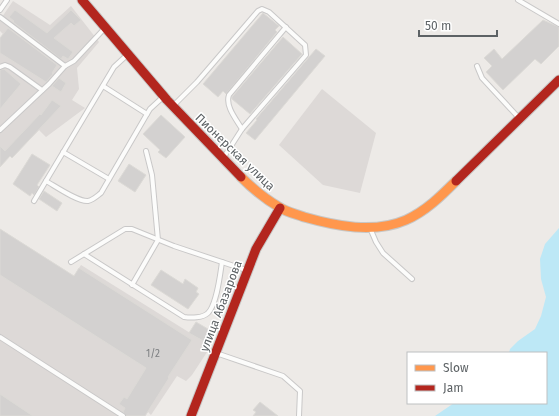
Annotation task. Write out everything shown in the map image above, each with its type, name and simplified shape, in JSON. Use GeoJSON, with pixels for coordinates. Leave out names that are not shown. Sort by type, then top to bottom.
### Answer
{"type":"FeatureCollection","features":[{"type":"Feature","properties":{"kind":"street","name":"Пионерская улица"},"geometry":{"type":"LineString","coordinates":[[82,0],[172,106],[263,197],[280,208],[340,226],[370,228],[393,225],[418,214],[444,192],[559,80]]}},
{"type":"Feature","properties":{"kind":"street","name":"улица Абазарова"},"geometry":{"type":"LineString","coordinates":[[191,416],[256,249],[280,208]]}},
{"type":"Feature","properties":{"kind":"lane"},"geometry":{"type":"LineString","coordinates":[[0,10],[7,0]]}},
{"type":"Feature","properties":{"kind":"lane"},"geometry":{"type":"LineString","coordinates":[[518,0],[559,24]]}},
{"type":"Feature","properties":{"kind":"lane"},"geometry":{"type":"LineString","coordinates":[[172,106],[196,82],[258,11],[266,10],[305,45],[306,54],[242,129],[223,158]]}},
{"type":"Feature","properties":{"kind":"lane"},"geometry":{"type":"LineString","coordinates":[[0,17],[65,66]]}},
{"type":"Feature","properties":{"kind":"lane"},"geometry":{"type":"LineString","coordinates":[[242,129],[229,106],[229,95],[286,27]]}},
{"type":"Feature","properties":{"kind":"lane"},"geometry":{"type":"LineString","coordinates":[[0,130],[65,66],[74,61],[105,28]]}},
{"type":"Feature","properties":{"kind":"lane"},"geometry":{"type":"LineString","coordinates":[[34,201],[114,67],[128,55]]}},
{"type":"Feature","properties":{"kind":"lane"},"geometry":{"type":"LineString","coordinates":[[0,67],[5,65],[10,67],[42,90]]}},
{"type":"Feature","properties":{"kind":"lane"},"geometry":{"type":"LineString","coordinates":[[477,66],[482,78],[520,118]]}},
{"type":"Feature","properties":{"kind":"lane"},"geometry":{"type":"LineString","coordinates":[[103,86],[147,114]]}},
{"type":"Feature","properties":{"kind":"lane"},"geometry":{"type":"LineString","coordinates":[[46,180],[81,200],[88,201],[94,198],[101,193],[150,109],[164,97]]}},
{"type":"Feature","properties":{"kind":"lane"},"geometry":{"type":"LineString","coordinates":[[132,285],[158,240],[152,175],[146,151]]}},
{"type":"Feature","properties":{"kind":"lane"},"geometry":{"type":"LineString","coordinates":[[63,152],[109,179]]}},
{"type":"Feature","properties":{"kind":"lane"},"geometry":{"type":"LineString","coordinates":[[71,262],[125,228],[132,229],[158,240],[247,271]]}},
{"type":"Feature","properties":{"kind":"lane"},"geometry":{"type":"LineString","coordinates":[[370,228],[383,253],[412,279]]}},
{"type":"Feature","properties":{"kind":"lane"},"geometry":{"type":"LineString","coordinates":[[84,254],[184,317],[204,316],[211,309],[218,290],[222,262]]}},
{"type":"Feature","properties":{"kind":"lane"},"geometry":{"type":"LineString","coordinates":[[0,336],[123,416]]}},
{"type":"Feature","properties":{"kind":"lane"},"geometry":{"type":"LineString","coordinates":[[216,353],[286,379],[300,391],[299,416]]}},
{"type":"Feature","properties":{"kind":"shaded area"},"geometry":{"type":"Polygon","coordinates":[[[13,1],[50,25],[71,6],[99,42],[77,68],[79,89],[72,100],[85,108],[46,137],[39,130],[12,158],[10,156],[0,167],[0,38],[3,34],[0,31],[0,20],[13,1]]]}},
{"type":"Feature","properties":{"kind":"shaded area"},"geometry":{"type":"Polygon","coordinates":[[[322,89],[376,133],[360,193],[323,185],[279,145],[322,89]]]}},
{"type":"Feature","properties":{"kind":"shaded area"},"geometry":{"type":"Polygon","coordinates":[[[0,229],[74,276],[81,265],[211,346],[192,375],[186,381],[177,376],[151,415],[148,412],[145,416],[0,416],[0,229]]]}},
{"type":"Feature","properties":{"kind":"water"},"geometry":{"type":"Polygon","coordinates":[[[559,228],[559,416],[435,416],[453,404],[547,404],[547,352],[509,352],[510,349],[518,341],[535,329],[541,316],[546,297],[541,279],[540,259],[545,244],[559,228]]]}},
{"type":"Feature","properties":{"kind":"building"},"geometry":{"type":"Polygon","coordinates":[[[15,10],[47,33],[71,10],[81,20],[74,26],[71,23],[54,38],[73,52],[68,59],[63,56],[61,59],[13,22],[14,21],[9,17],[15,10]]]}},
{"type":"Feature","properties":{"kind":"building"},"geometry":{"type":"Polygon","coordinates":[[[263,13],[279,26],[275,30],[277,32],[226,94],[223,91],[218,97],[203,84],[263,13]]]}},
{"type":"Feature","properties":{"kind":"building"},"geometry":{"type":"Polygon","coordinates":[[[543,20],[559,27],[559,46],[541,64],[535,59],[503,90],[486,72],[492,66],[484,58],[494,49],[502,59],[543,20]]]}},
{"type":"Feature","properties":{"kind":"building"},"geometry":{"type":"Polygon","coordinates":[[[8,28],[57,65],[52,73],[53,74],[46,82],[0,53],[0,38],[8,28]]]}},
{"type":"Feature","properties":{"kind":"building"},"geometry":{"type":"Polygon","coordinates":[[[283,37],[302,54],[250,114],[232,99],[232,97],[283,37]]]}},
{"type":"Feature","properties":{"kind":"building"},"geometry":{"type":"Polygon","coordinates":[[[316,49],[325,56],[255,140],[246,133],[257,120],[256,119],[316,49]]]}},
{"type":"Feature","properties":{"kind":"building"},"geometry":{"type":"Polygon","coordinates":[[[4,69],[21,84],[0,109],[0,70],[4,69]]]}},
{"type":"Feature","properties":{"kind":"building"},"geometry":{"type":"Polygon","coordinates":[[[59,78],[66,83],[61,92],[52,86],[59,78]]]}},
{"type":"Feature","properties":{"kind":"building"},"geometry":{"type":"Polygon","coordinates":[[[52,100],[61,106],[12,158],[10,156],[0,167],[0,146],[5,151],[40,114],[41,115],[52,100]]]}},
{"type":"Feature","properties":{"kind":"building"},"geometry":{"type":"Polygon","coordinates":[[[161,115],[185,137],[166,158],[158,152],[160,150],[143,134],[161,115]]]}},
{"type":"Feature","properties":{"kind":"building"},"geometry":{"type":"Polygon","coordinates":[[[32,154],[50,165],[37,185],[39,187],[34,195],[32,193],[30,196],[13,184],[32,154]]]}},
{"type":"Feature","properties":{"kind":"building"},"geometry":{"type":"Polygon","coordinates":[[[129,164],[146,175],[135,192],[118,181],[129,164]]]}},
{"type":"Feature","properties":{"kind":"building"},"geometry":{"type":"Polygon","coordinates":[[[44,191],[62,203],[57,211],[39,199],[44,191]]]}},
{"type":"Feature","properties":{"kind":"building"},"geometry":{"type":"Polygon","coordinates":[[[0,229],[74,276],[79,268],[192,340],[145,416],[126,416],[123,412],[125,408],[119,404],[124,397],[127,399],[146,368],[0,275],[0,229]]]}},
{"type":"Feature","properties":{"kind":"building"},"geometry":{"type":"Polygon","coordinates":[[[161,270],[183,284],[185,279],[198,288],[196,292],[199,294],[188,309],[151,285],[161,270]]]}},
{"type":"Feature","properties":{"kind":"building"},"geometry":{"type":"Polygon","coordinates":[[[196,322],[213,332],[207,343],[189,333],[196,322]]]}},
{"type":"Feature","properties":{"kind":"building"},"geometry":{"type":"Polygon","coordinates":[[[0,394],[33,416],[0,416],[0,394]]]}},
{"type":"Feature","properties":{"kind":"building"},"geometry":{"type":"Polygon","coordinates":[[[260,402],[278,416],[253,416],[256,412],[253,410],[260,402]]]}},
{"type":"Feature","properties":{"kind":"traffic: slow"},"geometry":{"type":"LineString","coordinates":[[241,177],[264,197],[288,212],[342,226],[368,228],[381,227],[406,220],[433,203],[456,181]]}},
{"type":"Feature","properties":{"kind":"traffic: jam"},"geometry":{"type":"LineString","coordinates":[[82,0],[167,100],[241,177]]}},
{"type":"Feature","properties":{"kind":"traffic: jam"},"geometry":{"type":"LineString","coordinates":[[456,181],[559,80]]}},
{"type":"Feature","properties":{"kind":"traffic: jam"},"geometry":{"type":"LineString","coordinates":[[191,416],[256,249],[280,208]]}}]}
